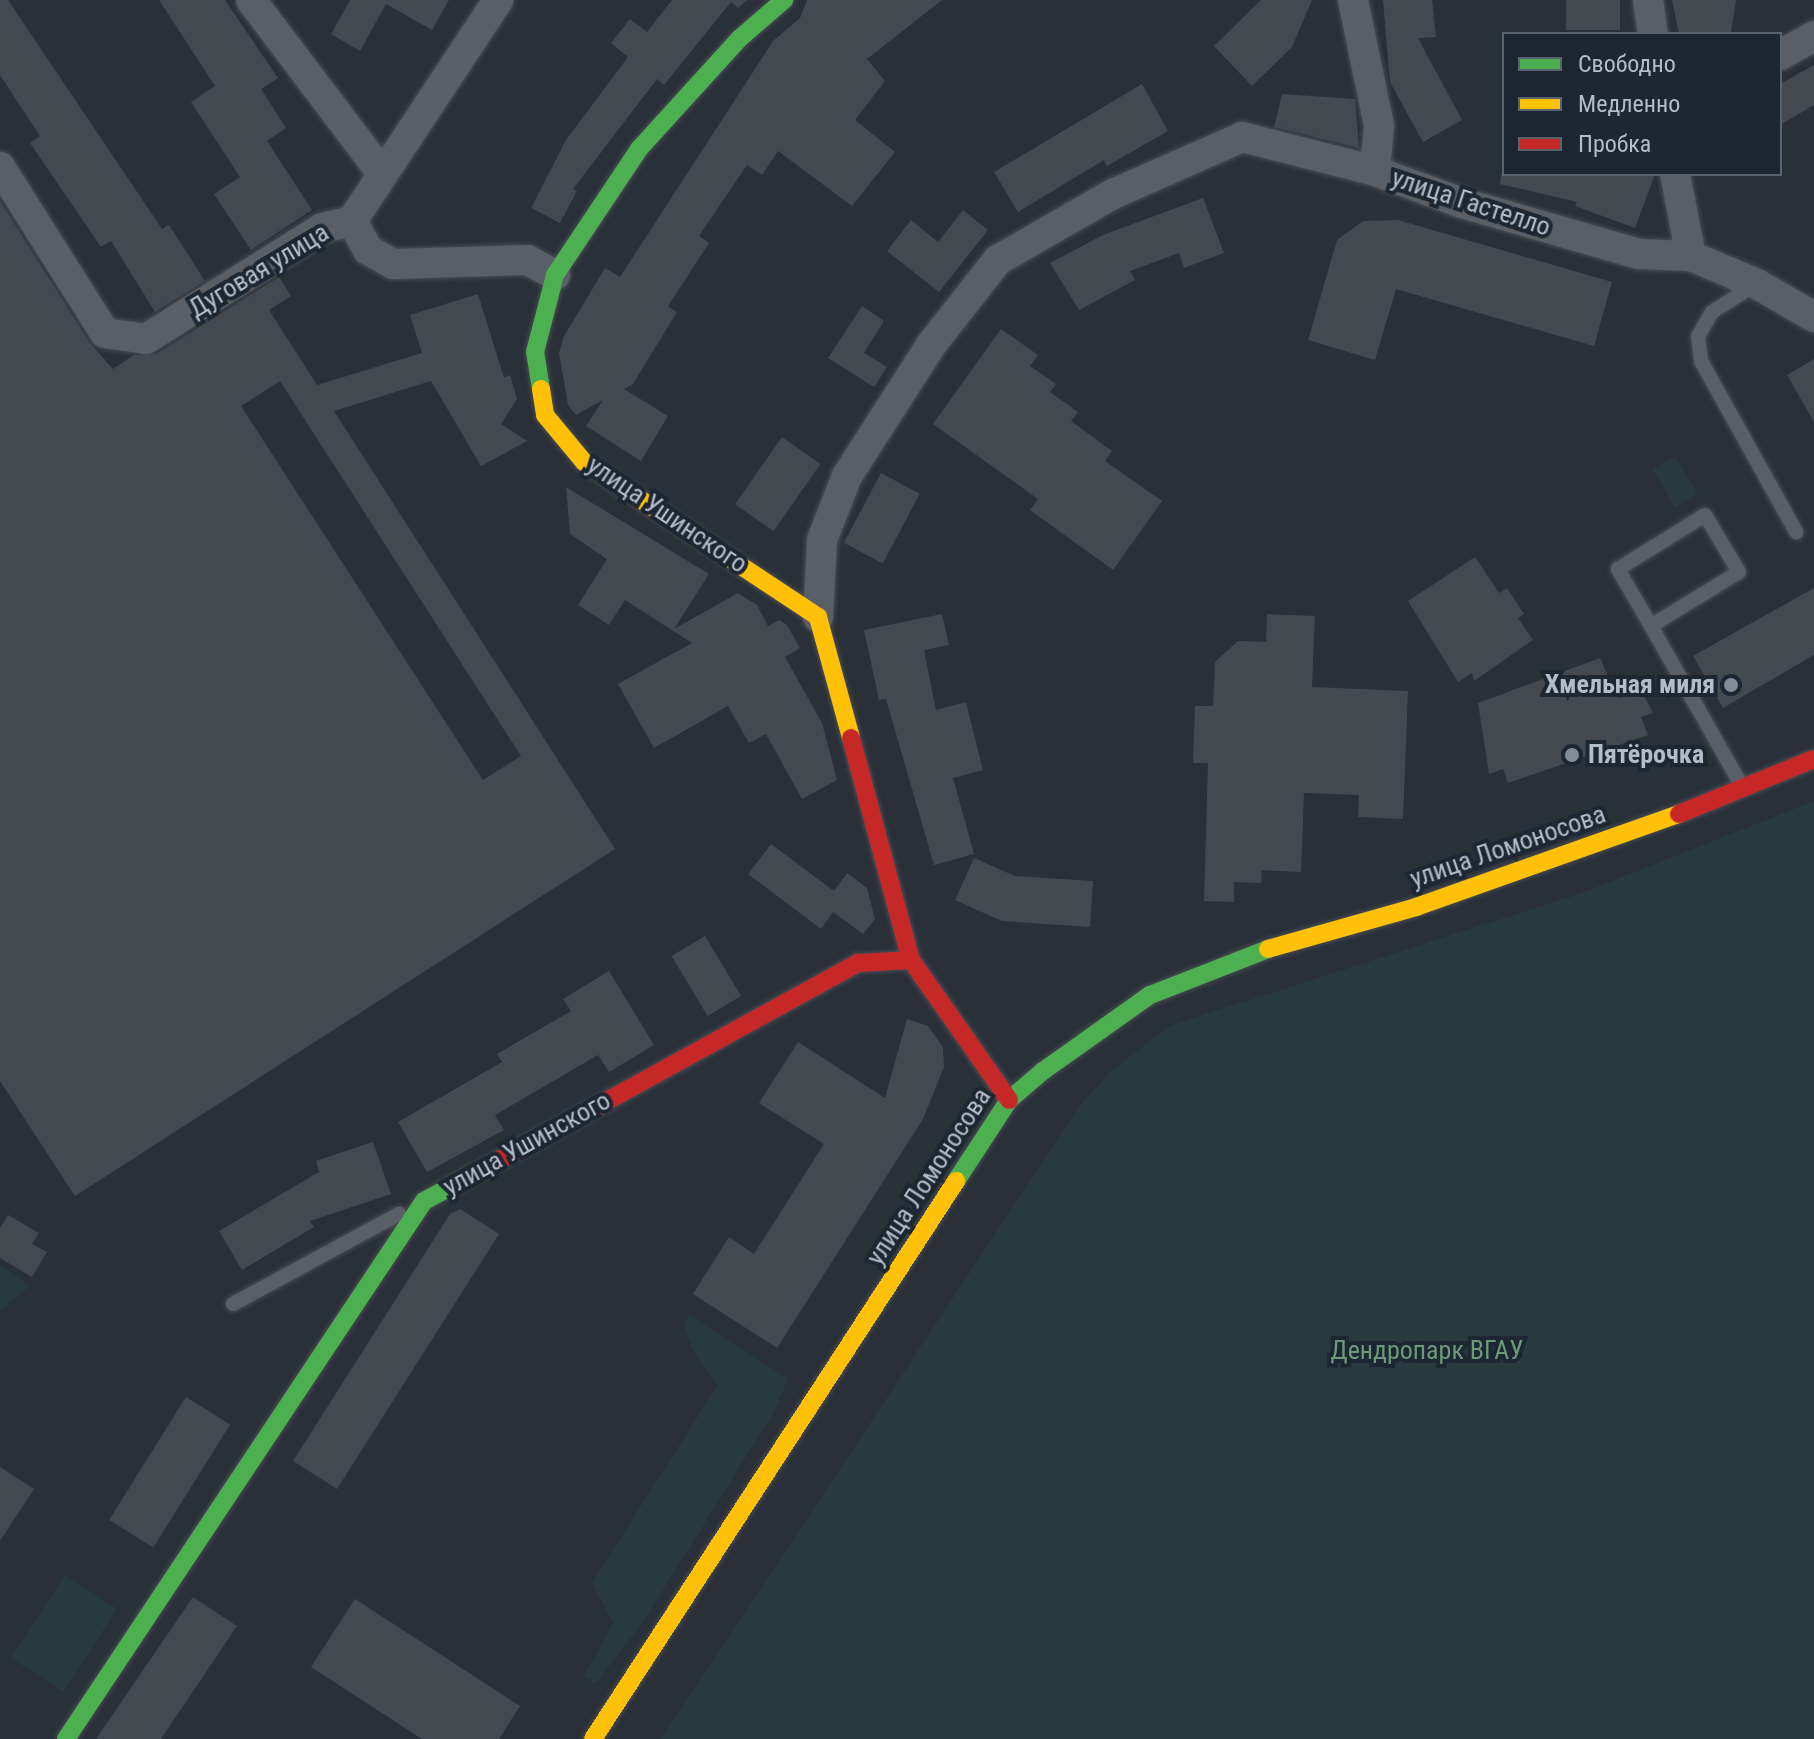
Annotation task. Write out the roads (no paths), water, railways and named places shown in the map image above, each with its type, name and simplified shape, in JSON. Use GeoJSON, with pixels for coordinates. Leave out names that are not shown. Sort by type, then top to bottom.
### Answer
{"type":"FeatureCollection","features":[{"type":"Feature","properties":{"kind":"street"},"geometry":{"type":"LineString","coordinates":[[251,0],[381,172]]}},
{"type":"Feature","properties":{"kind":"street","name":"Дуговая улица"},"geometry":{"type":"LineString","coordinates":[[0,167],[105,333],[146,339],[322,228],[352,221],[381,172],[498,0]]}},
{"type":"Feature","properties":{"kind":"street","name":"улица Ушинского"},"geometry":{"type":"LineString","coordinates":[[784,0],[739,39],[639,149],[555,275],[535,352],[545,415],[584,462],[818,617]]}},
{"type":"Feature","properties":{"kind":"street","name":"улица Гастелло"},"geometry":{"type":"LineString","coordinates":[[1353,0],[1379,126],[1375,171],[1462,203],[1639,254],[1691,256]]}},
{"type":"Feature","properties":{"kind":"street"},"geometry":{"type":"LineString","coordinates":[[1648,0],[1653,32]]}},
{"type":"Feature","properties":{"kind":"street"},"geometry":{"type":"LineString","coordinates":[[1782,54],[1814,36]]}},
{"type":"Feature","properties":{"kind":"street"},"geometry":{"type":"LineString","coordinates":[[1009,1100],[911,960],[818,617],[822,540],[847,476],[931,345],[998,260],[1113,194],[1242,137],[1375,171]]}},
{"type":"Feature","properties":{"kind":"street"},"geometry":{"type":"LineString","coordinates":[[1675,176],[1691,256],[1757,284],[1814,317]]}},
{"type":"Feature","properties":{"kind":"street"},"geometry":{"type":"LineString","coordinates":[[352,221],[368,250],[393,264],[528,260],[555,275]]}},
{"type":"Feature","properties":{"kind":"street","name":"улица Ломоносова"},"geometry":{"type":"LineString","coordinates":[[593,1739],[1009,1100],[1150,995],[1239,957],[1416,907],[1744,790],[1814,759]]}},
{"type":"Feature","properties":{"kind":"street","name":"улица Ушинского"},"geometry":{"type":"LineString","coordinates":[[424,1201],[858,963],[911,960]]}},
{"type":"Feature","properties":{"kind":"street"},"geometry":{"type":"LineString","coordinates":[[66,1739],[424,1201]]}},
{"type":"Feature","properties":{"kind":"lane"},"geometry":{"type":"LineString","coordinates":[[1757,284],[1712,312],[1698,336],[1701,361],[1796,532]]}},
{"type":"Feature","properties":{"kind":"lane"},"geometry":{"type":"LineString","coordinates":[[1651,626],[1739,572],[1705,515],[1618,569],[1744,790]]}},
{"type":"Feature","properties":{"kind":"lane","name":"улица Ушинского"},"geometry":{"type":"LineString","coordinates":[[233,1304],[424,1201]]}},
{"type":"Feature","properties":{"kind":"place","name":"Хмельная миля"},"geometry":{"type":"Point","coordinates":[1731,685]}},
{"type":"Feature","properties":{"kind":"place","name":"Пятёрочка"},"geometry":{"type":"Point","coordinates":[1572,755]}},
{"type":"Feature","properties":{"kind":"park label","name":"Дендропарк ВГАУ"},"geometry":{"type":"Point","coordinates":[1427,1351]}}]}
